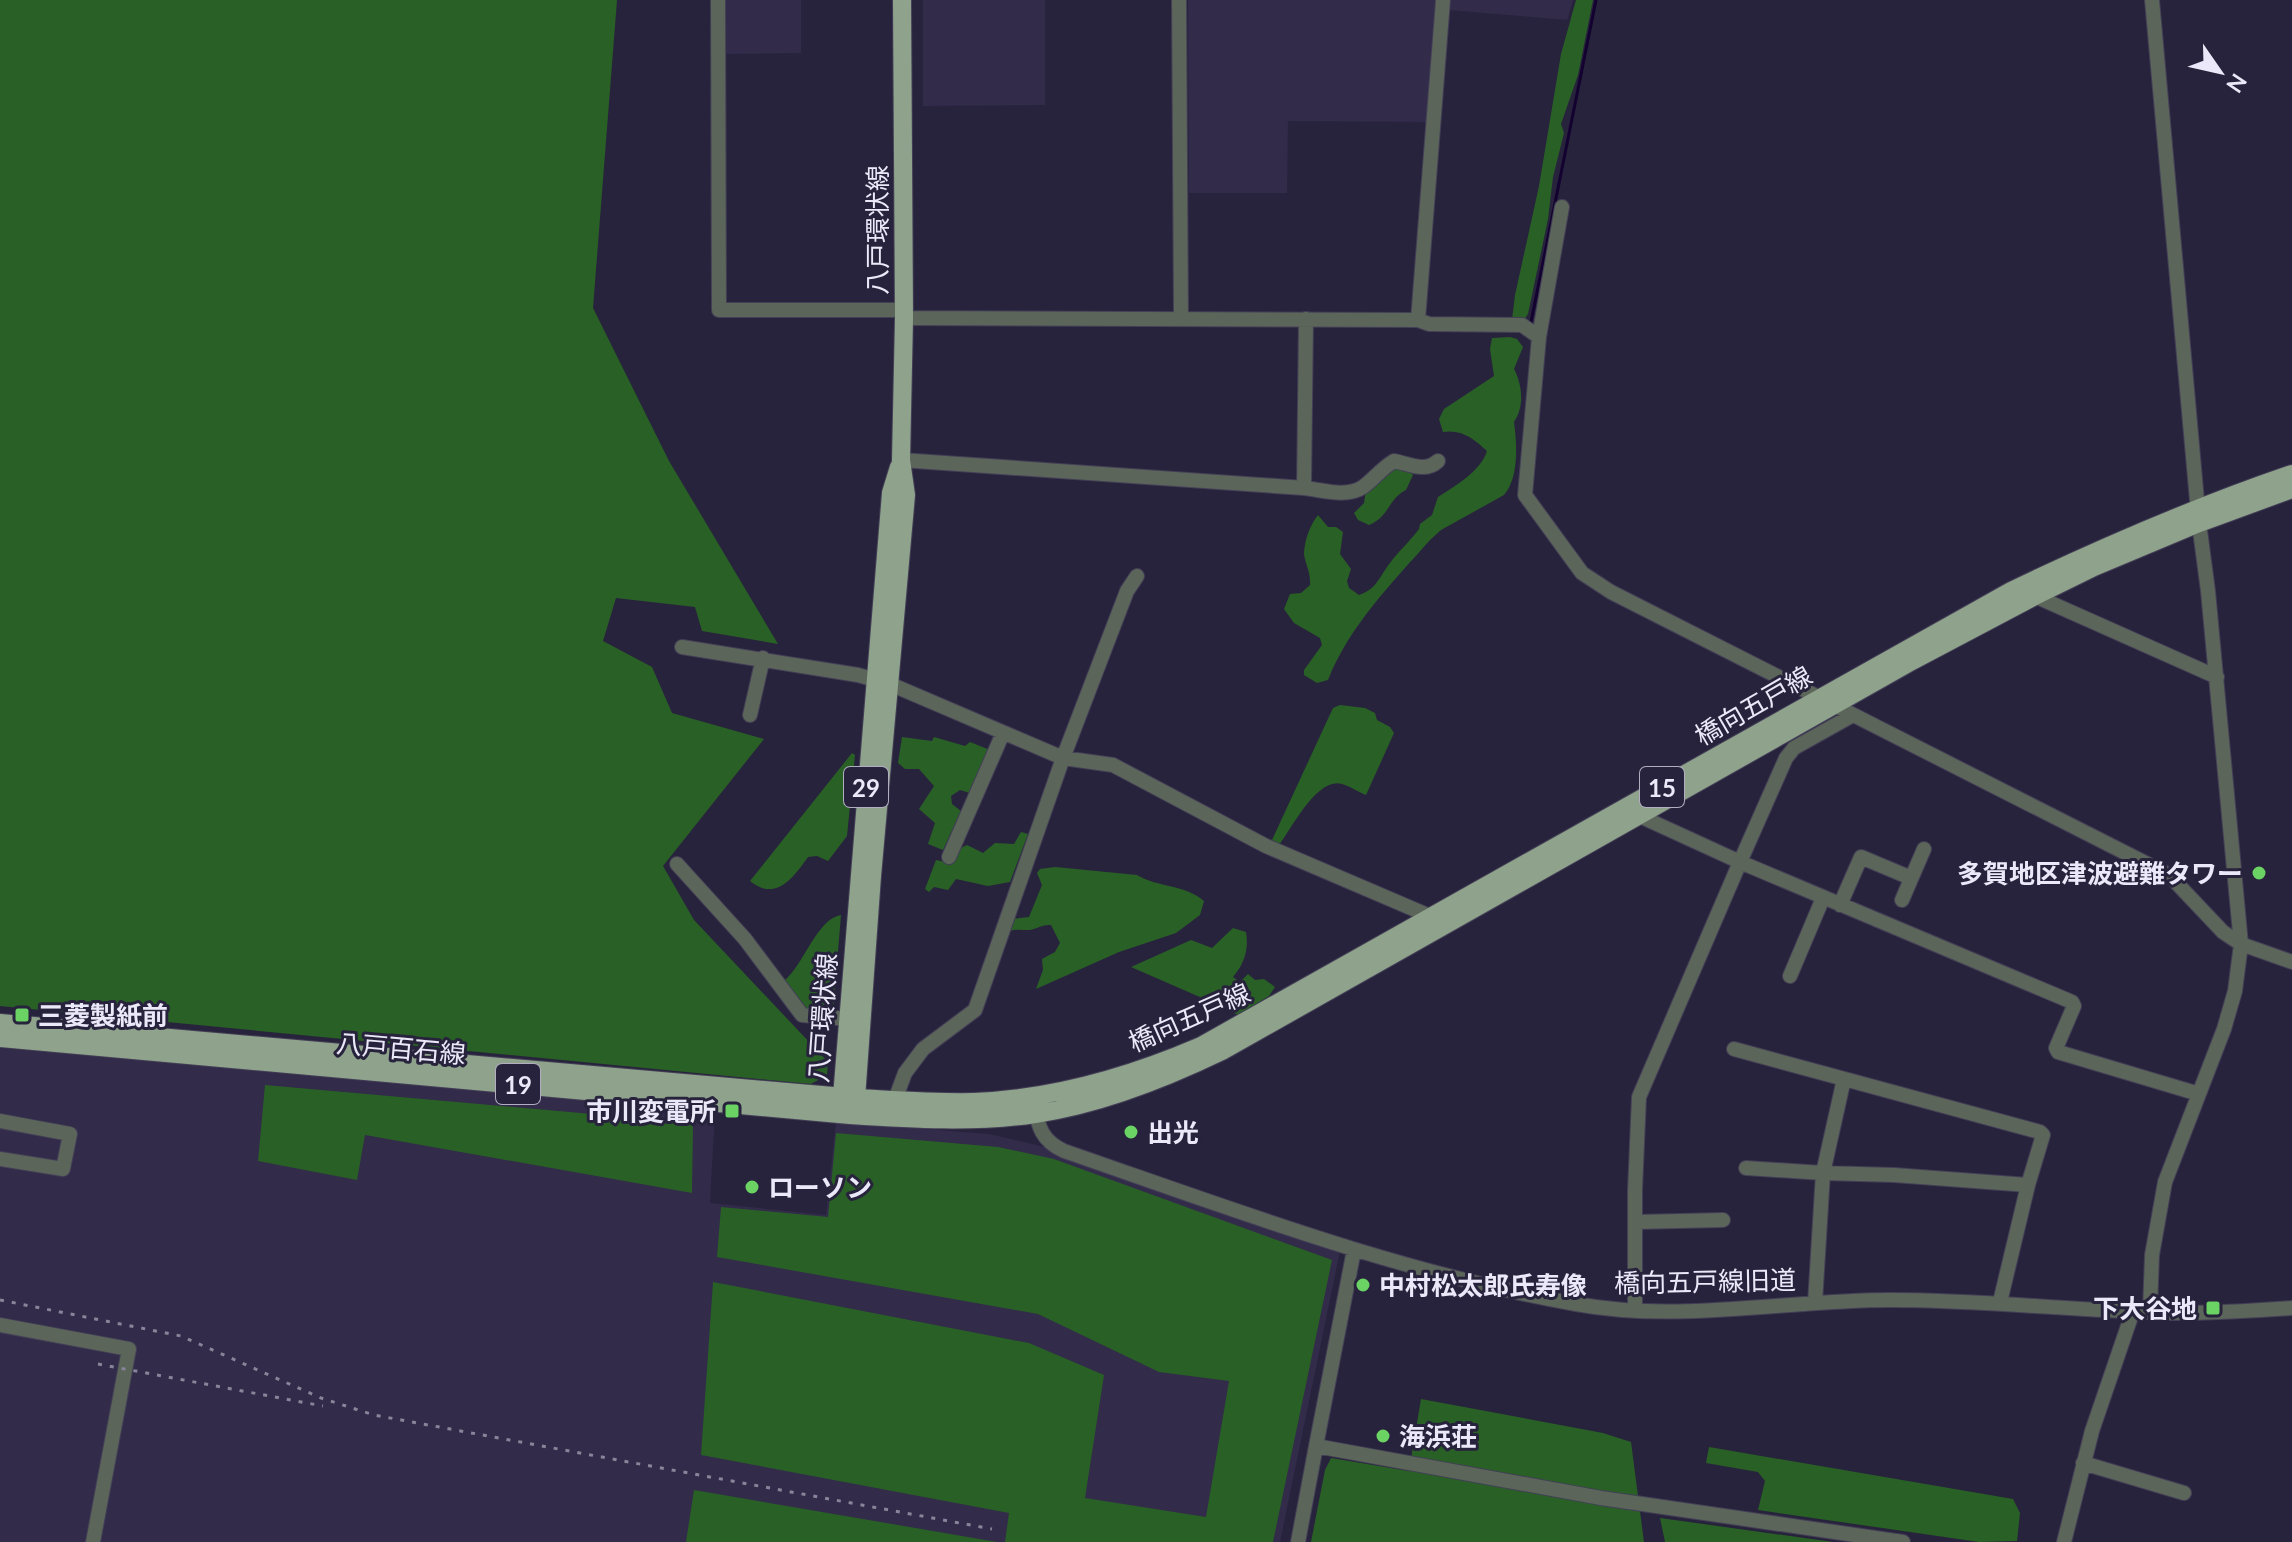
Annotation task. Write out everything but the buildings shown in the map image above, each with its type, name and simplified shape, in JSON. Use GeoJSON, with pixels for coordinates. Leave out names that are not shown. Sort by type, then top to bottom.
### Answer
{"type":"FeatureCollection","features":[{"type":"Feature","properties":{"kind":"main road","name":"八戸環状線"},"geometry":{"type":"LineString","coordinates":[[850,1103],[872,876],[891,493],[901,460],[904,314],[902,0]]}},
{"type":"Feature","properties":{"kind":"main road","name":"橋向五戸線"},"geometry":{"type":"LineString","coordinates":[[1034,1106],[1131,1090],[1194,1065],[1266,1028],[1440,920],[1632,813],[1826,712],[1912,661],[2035,596],[2292,474]]}},
{"type":"Feature","properties":{"kind":"main road","name":"橋向五戸線"},"geometry":{"type":"LineString","coordinates":[[1826,712],[2011,591],[2087,555],[2198,516],[2292,489]]}},
{"type":"Feature","properties":{"kind":"main road","name":"八戸環状線"},"geometry":{"type":"LineString","coordinates":[[850,1103],[849,1019],[884,682]]}},
{"type":"Feature","properties":{"kind":"main road","name":"八戸百石線"},"geometry":{"type":"LineString","coordinates":[[0,1023],[850,1103],[935,1119],[1034,1106]]}},
{"type":"Feature","properties":{"kind":"main road","name":"八戸百石線"},"geometry":{"type":"LineString","coordinates":[[0,1038],[850,1103],[895,1100],[1034,1106]]}},
{"type":"Feature","properties":{"kind":"street"},"geometry":{"type":"LineString","coordinates":[[718,0],[719,310],[1418,320],[1429,324],[1522,325],[1539,337]]}},
{"type":"Feature","properties":{"kind":"street"},"geometry":{"type":"LineString","coordinates":[[1179,0],[1181,317]]}},
{"type":"Feature","properties":{"kind":"street"},"geometry":{"type":"LineString","coordinates":[[1418,320],[1443,0]]}},
{"type":"Feature","properties":{"kind":"street"},"geometry":{"type":"LineString","coordinates":[[2150,1311],[2153,1244],[2165,1182],[2224,1029],[2235,991],[2241,944],[2217,677],[2198,516],[2152,0]]}},
{"type":"Feature","properties":{"kind":"street"},"geometry":{"type":"LineString","coordinates":[[1562,207],[1539,337],[1525,495],[1582,573],[1826,712],[1853,715],[2169,875],[2223,932],[2241,944],[2292,962]]}},
{"type":"Feature","properties":{"kind":"street"},"geometry":{"type":"LineString","coordinates":[[1304,488],[1306,319]]}},
{"type":"Feature","properties":{"kind":"street"},"geometry":{"type":"LineString","coordinates":[[901,460],[1347,493],[1362,487],[1394,461],[1424,469],[1438,461]]}},
{"type":"Feature","properties":{"kind":"street"},"geometry":{"type":"LineString","coordinates":[[895,1100],[905,1073],[923,1049],[975,1010],[1063,758],[1127,591],[1137,576]]}},
{"type":"Feature","properties":{"kind":"street"},"geometry":{"type":"LineString","coordinates":[[2035,596],[2217,677]]}},
{"type":"Feature","properties":{"kind":"street"},"geometry":{"type":"LineString","coordinates":[[682,647],[763,658],[884,682],[1063,758],[1113,765],[1266,846],[1440,920]]}},
{"type":"Feature","properties":{"kind":"street"},"geometry":{"type":"LineString","coordinates":[[750,715],[763,658]]}},
{"type":"Feature","properties":{"kind":"street"},"geometry":{"type":"LineString","coordinates":[[1826,712],[1853,715]]}},
{"type":"Feature","properties":{"kind":"street"},"geometry":{"type":"LineString","coordinates":[[1635,1311],[1639,1097],[1786,758],[1826,712]]}},
{"type":"Feature","properties":{"kind":"street"},"geometry":{"type":"LineString","coordinates":[[949,857],[1003,733]]}},
{"type":"Feature","properties":{"kind":"street"},"geometry":{"type":"LineString","coordinates":[[1632,813],[1823,898],[2072,1002],[2074,1006],[2056,1048],[2058,1052],[2199,1094]]}},
{"type":"Feature","properties":{"kind":"street"},"geometry":{"type":"LineString","coordinates":[[1902,900],[1924,849]]}},
{"type":"Feature","properties":{"kind":"street"},"geometry":{"type":"LineString","coordinates":[[1840,905],[1861,857],[1911,878]]}},
{"type":"Feature","properties":{"kind":"street"},"geometry":{"type":"LineString","coordinates":[[677,864],[745,939],[802,1015],[849,1019]]}},
{"type":"Feature","properties":{"kind":"street"},"geometry":{"type":"LineString","coordinates":[[1790,976],[1823,898]]}},
{"type":"Feature","properties":{"kind":"street"},"geometry":{"type":"LineString","coordinates":[[1734,1049],[2040,1132],[2043,1135],[2000,1302]]}},
{"type":"Feature","properties":{"kind":"street"},"geometry":{"type":"LineString","coordinates":[[1815,1303],[1823,1173],[1844,1079]]}},
{"type":"Feature","properties":{"kind":"street","name":"橋向五戸線旧道"},"geometry":{"type":"LineString","coordinates":[[1034,1106],[1045,1139],[1053,1146],[1354,1250],[1541,1297],[1635,1311],[1862,1300],[2000,1302],[2133,1311],[2230,1313],[2292,1308]]}},
{"type":"Feature","properties":{"kind":"street"},"geometry":{"type":"LineString","coordinates":[[0,1121],[70,1134],[63,1169],[0,1159]]}},
{"type":"Feature","properties":{"kind":"street"},"geometry":{"type":"LineString","coordinates":[[1746,1168],[2028,1185]]}},
{"type":"Feature","properties":{"kind":"street"},"geometry":{"type":"LineString","coordinates":[[1636,1222],[1723,1220]]}},
{"type":"Feature","properties":{"kind":"street"},"geometry":{"type":"LineString","coordinates":[[1298,1542],[1354,1250]]}},
{"type":"Feature","properties":{"kind":"street"},"geometry":{"type":"LineString","coordinates":[[2064,1542],[2083,1463],[2133,1311]]}},
{"type":"Feature","properties":{"kind":"street"},"geometry":{"type":"LineString","coordinates":[[0,1325],[129,1349],[93,1542]]}},
{"type":"Feature","properties":{"kind":"street"},"geometry":{"type":"LineString","coordinates":[[1316,1446],[1601,1498],[1903,1542]]}},
{"type":"Feature","properties":{"kind":"street"},"geometry":{"type":"LineString","coordinates":[[2083,1463],[2184,1493]]}},
{"type":"Feature","properties":{"kind":"shaded area"},"geometry":{"type":"Polygon","coordinates":[[[723,0],[801,0],[801,53],[723,54],[723,0]]]}},
{"type":"Feature","properties":{"kind":"shaded area"},"geometry":{"type":"Polygon","coordinates":[[[923,0],[1045,0],[1045,105],[923,106],[923,0]]]}},
{"type":"Feature","properties":{"kind":"shaded area"},"geometry":{"type":"Polygon","coordinates":[[[1188,0],[1437,0],[1427,122],[1288,121],[1287,193],[1189,193],[1188,0]]]}},
{"type":"Feature","properties":{"kind":"shaded area"},"geometry":{"type":"Polygon","coordinates":[[[1450,0],[1573,0],[1567,20],[1449,10],[1450,0]]]}},
{"type":"Feature","properties":{"kind":"shaded area"},"geometry":{"type":"Polygon","coordinates":[[[0,1048],[715,1111],[710,1203],[826,1215],[836,1122],[989,1134],[1041,1146],[1340,1251],[1280,1542],[0,1542],[0,1048]]]}},
{"type":"Feature","properties":{"kind":"green space"},"geometry":{"type":"Polygon","coordinates":[[[0,0],[617,0],[593,308],[669,461],[778,644],[702,631],[695,607],[616,598],[603,641],[652,667],[672,713],[764,739],[663,866],[694,920],[828,1062],[827,1075],[811,1084],[0,1006],[0,0]]]}},
{"type":"Feature","properties":{"kind":"green space"},"geometry":{"type":"Polygon","coordinates":[[[1576,0],[1593,0],[1578,75],[1561,124],[1564,133],[1528,314],[1524,320],[1512,320],[1561,54],[1576,0]]]}},
{"type":"Feature","properties":{"kind":"green space"},"geometry":{"type":"Polygon","coordinates":[[[1492,338],[1517,339],[1523,347],[1514,369],[1519,381],[1521,402],[1514,422],[1516,460],[1509,488],[1504,495],[1441,530],[1430,540],[1360,623],[1328,680],[1317,683],[1304,675],[1304,670],[1322,645],[1320,638],[1294,623],[1284,609],[1290,594],[1301,593],[1310,585],[1304,553],[1313,523],[1318,515],[1328,527],[1336,527],[1343,532],[1340,554],[1351,569],[1347,581],[1349,588],[1359,595],[1374,586],[1420,524],[1432,515],[1438,497],[1467,477],[1484,458],[1487,451],[1462,434],[1443,432],[1439,419],[1444,409],[1494,376],[1490,349],[1492,338]]]}},
{"type":"Feature","properties":{"kind":"green space"},"geometry":{"type":"Polygon","coordinates":[[[1391,467],[1409,469],[1413,475],[1406,490],[1376,522],[1369,525],[1358,520],[1354,513],[1364,503],[1366,490],[1391,467]]]}},
{"type":"Feature","properties":{"kind":"green space"},"geometry":{"type":"Polygon","coordinates":[[[1340,705],[1365,708],[1375,713],[1377,720],[1394,733],[1366,795],[1342,784],[1323,788],[1306,806],[1279,845],[1272,840],[1333,708],[1340,705]]]}},
{"type":"Feature","properties":{"kind":"green space"},"geometry":{"type":"Polygon","coordinates":[[[902,737],[932,741],[934,737],[965,746],[970,742],[990,750],[970,793],[960,790],[951,796],[952,804],[961,811],[943,850],[928,844],[935,823],[919,809],[934,786],[919,769],[905,769],[898,763],[902,737]]]}},
{"type":"Feature","properties":{"kind":"green space"},"geometry":{"type":"Polygon","coordinates":[[[852,753],[855,755],[847,836],[828,861],[817,856],[808,857],[790,879],[776,888],[759,887],[750,881],[852,753]]]}},
{"type":"Feature","properties":{"kind":"green space"},"geometry":{"type":"Polygon","coordinates":[[[1021,832],[1028,834],[1010,882],[988,886],[956,879],[948,890],[934,887],[929,892],[925,889],[936,860],[950,863],[955,851],[967,845],[983,853],[995,843],[1014,844],[1021,832]]]}},
{"type":"Feature","properties":{"kind":"green space"},"geometry":{"type":"Polygon","coordinates":[[[1055,867],[1137,875],[1188,892],[1204,901],[1200,915],[1176,933],[1119,952],[1036,989],[1043,970],[1042,959],[1055,952],[1060,943],[1051,925],[1009,931],[1012,919],[1029,917],[1042,885],[1037,873],[1040,869],[1055,867]]]}},
{"type":"Feature","properties":{"kind":"green space"},"geometry":{"type":"Polygon","coordinates":[[[841,915],[833,1011],[804,1011],[785,980],[818,933],[832,918],[841,915]]]}},
{"type":"Feature","properties":{"kind":"green space"},"geometry":{"type":"Polygon","coordinates":[[[1233,928],[1246,932],[1247,945],[1243,962],[1233,977],[1240,982],[1248,974],[1255,980],[1264,979],[1275,987],[1269,996],[1238,1015],[1224,1008],[1230,998],[1221,990],[1213,993],[1209,1001],[1131,967],[1191,940],[1212,948],[1233,928]]]}},
{"type":"Feature","properties":{"kind":"green space"},"geometry":{"type":"Polygon","coordinates":[[[265,1085],[693,1123],[692,1193],[365,1135],[357,1180],[258,1161],[265,1085]]]}},
{"type":"Feature","properties":{"kind":"green space"},"geometry":{"type":"Polygon","coordinates":[[[836,1133],[998,1147],[1054,1159],[1332,1260],[1273,1542],[1005,1542],[1009,1513],[701,1455],[713,1282],[1029,1343],[1104,1375],[1085,1498],[1206,1517],[1229,1381],[1159,1372],[1038,1314],[717,1257],[721,1207],[828,1217],[836,1133]]]}},
{"type":"Feature","properties":{"kind":"green space"},"geometry":{"type":"Polygon","coordinates":[[[1421,1399],[1603,1433],[1631,1442],[1644,1542],[1311,1542],[1325,1470],[1331,1458],[1409,1471],[1421,1399]]]}},
{"type":"Feature","properties":{"kind":"green space"},"geometry":{"type":"Polygon","coordinates":[[[1709,1447],[2013,1499],[2020,1513],[2017,1541],[1979,1542],[1758,1510],[1765,1481],[1758,1472],[1706,1463],[1709,1447]]]}},
{"type":"Feature","properties":{"kind":"green space"},"geometry":{"type":"Polygon","coordinates":[[[694,1490],[997,1542],[686,1542],[694,1490]]]}},
{"type":"Feature","properties":{"kind":"green space"},"geometry":{"type":"Polygon","coordinates":[[[1660,1518],[1833,1542],[1665,1542],[1660,1518]]]}},
{"type":"Feature","properties":{"kind":"waterway"},"geometry":{"type":"LineString","coordinates":[[1531,322],[1596,0]]}},
{"type":"Feature","properties":{"kind":"railway"},"geometry":{"type":"LineString","coordinates":[[0,1300],[181,1336],[321,1398],[374,1415],[992,1529]]}},
{"type":"Feature","properties":{"kind":"railway"},"geometry":{"type":"LineString","coordinates":[[98,1364],[323,1406]]}},
{"type":"Feature","properties":{"kind":"place","name":"多賀地区津波避難タワー"},"geometry":{"type":"Point","coordinates":[2259,873]}},
{"type":"Feature","properties":{"kind":"place","name":"三菱製紙前"},"geometry":{"type":"Point","coordinates":[22,1015]}},
{"type":"Feature","properties":{"kind":"place","name":"市川変電所"},"geometry":{"type":"Point","coordinates":[732,1111]}},
{"type":"Feature","properties":{"kind":"place","name":"出光"},"geometry":{"type":"Point","coordinates":[1131,1132]}},
{"type":"Feature","properties":{"kind":"place","name":"ローソン"},"geometry":{"type":"Point","coordinates":[752,1187]}},
{"type":"Feature","properties":{"kind":"place","name":"中村松太郎氏寿像"},"geometry":{"type":"Point","coordinates":[1363,1285]}},
{"type":"Feature","properties":{"kind":"place","name":"下大谷地"},"geometry":{"type":"Point","coordinates":[2213,1308]}},
{"type":"Feature","properties":{"kind":"place","name":"海浜荘"},"geometry":{"type":"Point","coordinates":[1383,1436]}}]}
